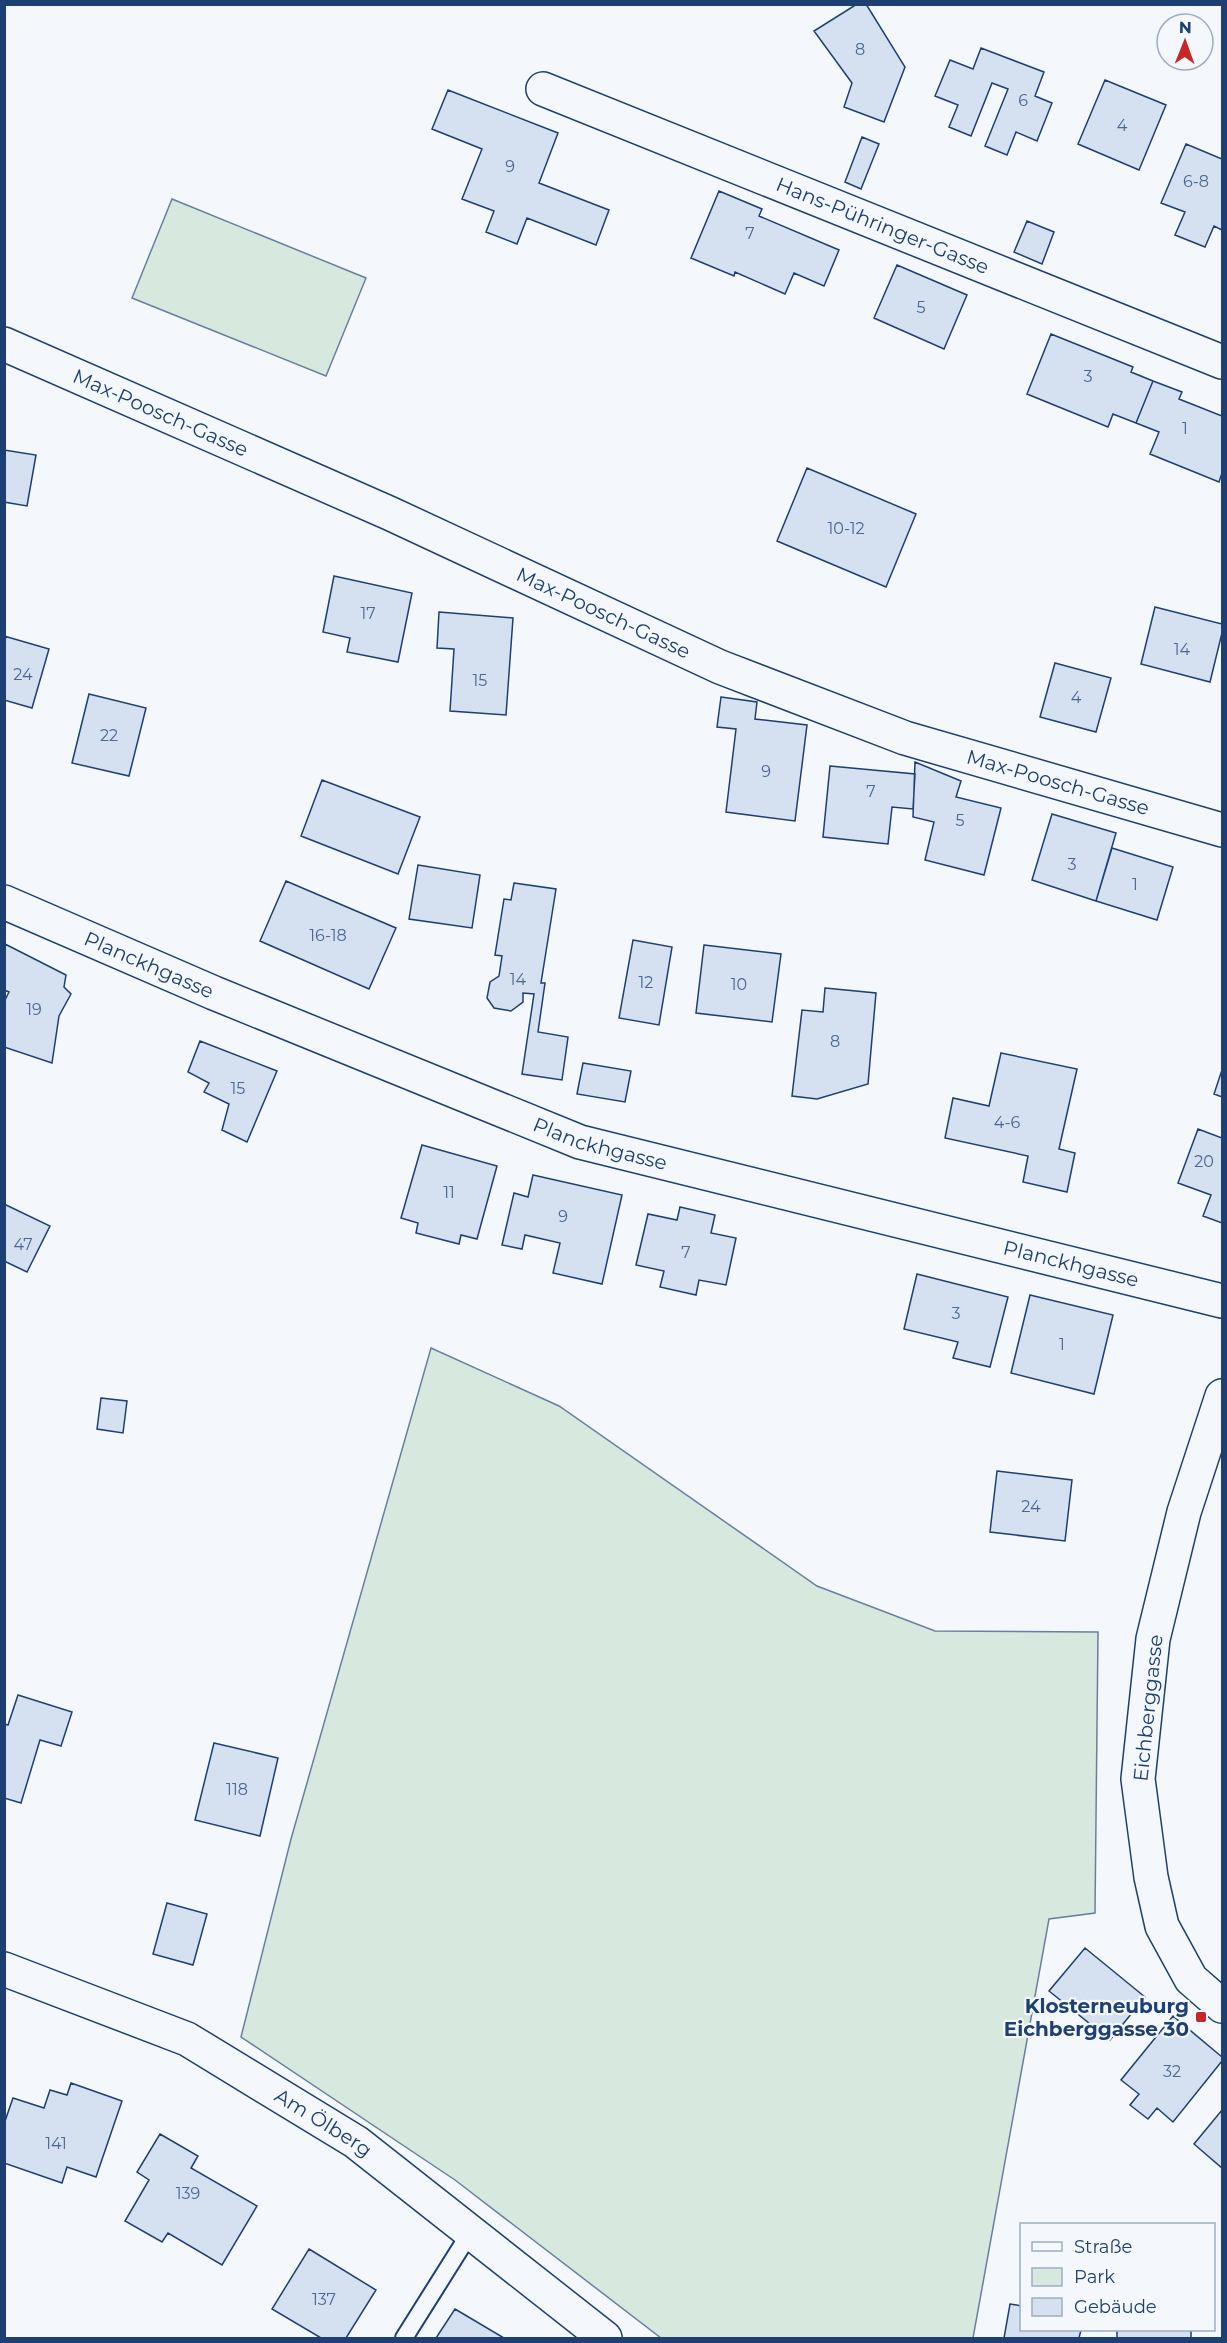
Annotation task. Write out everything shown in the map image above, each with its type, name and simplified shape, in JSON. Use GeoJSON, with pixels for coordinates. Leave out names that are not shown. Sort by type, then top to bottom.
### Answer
{"type":"FeatureCollection","features":[{"type":"Feature","properties":{"kind":"street","name":"Hans-Pühringer-Gasse"},"geometry":{"type":"LineString","coordinates":[[543,89],[1222,362]]}},
{"type":"Feature","properties":{"kind":"street","name":"Max-Poosch-Gasse"},"geometry":{"type":"LineString","coordinates":[[4,344],[389,513],[720,667],[905,738],[1103,794],[1222,831]]}},
{"type":"Feature","properties":{"kind":"street","name":"Planckhgasse"},"geometry":{"type":"LineString","coordinates":[[4,902],[214,993],[580,1142],[1222,1300]]}},
{"type":"Feature","properties":{"kind":"street","name":"Eichberggasse"},"geometry":{"type":"LineString","coordinates":[[1222,1396],[1184,1512],[1153,1639],[1138,1779],[1151,1877],[1161,1926],[1207,1979],[1222,2006]]}},
{"type":"Feature","properties":{"kind":"street","name":"Am Ölberg"},"geometry":{"type":"LineString","coordinates":[[4,1969],[187,2039],[356,2142],[605,2338]]}},
{"type":"Feature","properties":{"kind":"lane"},"geometry":{"type":"LineString","coordinates":[[404,2338],[470,2233]]}},
{"type":"Feature","properties":{"kind":"green space"},"geometry":{"type":"Polygon","coordinates":[[[172,199],[366,278],[326,376],[132,298],[172,199]]]}},
{"type":"Feature","properties":{"kind":"green space"},"geometry":{"type":"Polygon","coordinates":[[[431,1348],[559,1406],[817,1586],[935,1631],[1098,1632],[1095,1913],[1049,1919],[973,2338],[661,2338],[455,2180],[241,2037],[291,1839],[431,1348]]]}},
{"type":"Feature","properties":{"kind":"building"},"geometry":{"type":"Polygon","coordinates":[[[857,4],[866,4],[905,67],[884,122],[844,107],[852,83],[814,31],[857,4]]]}},
{"type":"Feature","properties":{"kind":"building"},"geometry":{"type":"Polygon","coordinates":[[[981,48],[1044,72],[1035,96],[1052,103],[1037,141],[1016,132],[1007,155],[985,146],[1008,89],[992,83],[971,136],[949,127],[958,105],[935,96],[950,60],[973,69],[981,48]]]}},
{"type":"Feature","properties":{"kind":"building"},"geometry":{"type":"Polygon","coordinates":[[[1105,80],[1166,105],[1139,170],[1078,144],[1105,80]]]}},
{"type":"Feature","properties":{"kind":"building"},"geometry":{"type":"Polygon","coordinates":[[[448,90],[558,133],[539,183],[609,210],[596,245],[527,218],[517,244],[486,232],[494,211],[462,199],[482,149],[432,129],[448,90]]]}},
{"type":"Feature","properties":{"kind":"building"},"geometry":{"type":"Polygon","coordinates":[[[862,137],[879,144],[861,189],[845,182],[862,137]]]}},
{"type":"Feature","properties":{"kind":"building"},"geometry":{"type":"Polygon","coordinates":[[[1186,144],[1222,159],[1222,230],[1214,226],[1205,247],[1175,235],[1185,212],[1161,203],[1186,144]]]}},
{"type":"Feature","properties":{"kind":"building"},"geometry":{"type":"Polygon","coordinates":[[[719,191],[762,209],[759,216],[839,250],[824,286],[794,273],[785,294],[735,272],[734,276],[691,258],[719,191]]]}},
{"type":"Feature","properties":{"kind":"building"},"geometry":{"type":"Polygon","coordinates":[[[1027,221],[1054,232],[1042,264],[1014,252],[1027,221]]]}},
{"type":"Feature","properties":{"kind":"building"},"geometry":{"type":"Polygon","coordinates":[[[897,265],[967,295],[944,349],[874,318],[897,265]]]}},
{"type":"Feature","properties":{"kind":"building"},"geometry":{"type":"Polygon","coordinates":[[[1051,334],[1133,367],[1131,372],[1153,381],[1136,423],[1113,414],[1108,427],[1027,394],[1051,334]]]}},
{"type":"Feature","properties":{"kind":"building"},"geometry":{"type":"Polygon","coordinates":[[[1153,381],[1182,392],[1179,399],[1222,416],[1222,473],[1219,482],[1150,454],[1159,432],[1136,423],[1153,381]]]}},
{"type":"Feature","properties":{"kind":"building"},"geometry":{"type":"Polygon","coordinates":[[[4,450],[36,455],[27,506],[4,502],[4,450]]]}},
{"type":"Feature","properties":{"kind":"building"},"geometry":{"type":"Polygon","coordinates":[[[807,468],[916,514],[886,587],[777,541],[807,468]]]}},
{"type":"Feature","properties":{"kind":"building"},"geometry":{"type":"Polygon","coordinates":[[[334,576],[412,593],[398,662],[347,652],[350,638],[323,632],[334,576]]]}},
{"type":"Feature","properties":{"kind":"building"},"geometry":{"type":"Polygon","coordinates":[[[1155,607],[1222,624],[1222,633],[1210,682],[1141,664],[1155,607]]]}},
{"type":"Feature","properties":{"kind":"building"},"geometry":{"type":"Polygon","coordinates":[[[439,612],[513,618],[506,715],[450,711],[454,649],[437,648],[439,612]]]}},
{"type":"Feature","properties":{"kind":"building"},"geometry":{"type":"Polygon","coordinates":[[[4,636],[49,649],[32,708],[4,700],[4,636]]]}},
{"type":"Feature","properties":{"kind":"building"},"geometry":{"type":"Polygon","coordinates":[[[1055,663],[1111,678],[1096,732],[1040,717],[1055,663]]]}},
{"type":"Feature","properties":{"kind":"building"},"geometry":{"type":"Polygon","coordinates":[[[89,694],[146,708],[129,776],[72,763],[89,694]]]}},
{"type":"Feature","properties":{"kind":"building"},"geometry":{"type":"Polygon","coordinates":[[[721,697],[757,702],[755,719],[807,725],[795,821],[726,812],[736,729],[717,727],[721,697]]]}},
{"type":"Feature","properties":{"kind":"building"},"geometry":{"type":"Polygon","coordinates":[[[915,762],[961,781],[956,797],[1001,808],[984,875],[925,860],[934,822],[913,817],[915,762]]]}},
{"type":"Feature","properties":{"kind":"building"},"geometry":{"type":"Polygon","coordinates":[[[830,766],[915,774],[913,809],[892,807],[888,844],[823,837],[830,766]]]}},
{"type":"Feature","properties":{"kind":"building"},"geometry":{"type":"Polygon","coordinates":[[[322,780],[420,817],[398,874],[301,836],[322,780]]]}},
{"type":"Feature","properties":{"kind":"building"},"geometry":{"type":"Polygon","coordinates":[[[1052,814],[1116,833],[1096,901],[1032,880],[1052,814]]]}},
{"type":"Feature","properties":{"kind":"building"},"geometry":{"type":"Polygon","coordinates":[[[1112,848],[1173,867],[1157,920],[1096,901],[1112,848]]]}},
{"type":"Feature","properties":{"kind":"building"},"geometry":{"type":"Polygon","coordinates":[[[418,865],[480,875],[472,928],[409,919],[418,865]]]}},
{"type":"Feature","properties":{"kind":"building"},"geometry":{"type":"Polygon","coordinates":[[[286,881],[396,928],[369,989],[260,941],[286,881]]]}},
{"type":"Feature","properties":{"kind":"building"},"geometry":{"type":"Polygon","coordinates":[[[514,883],[556,889],[541,983],[545,983],[538,1032],[568,1037],[562,1080],[522,1074],[534,994],[523,993],[523,1002],[511,1011],[494,1008],[487,998],[490,982],[499,976],[502,956],[495,955],[504,899],[511,900],[514,883]]]}},
{"type":"Feature","properties":{"kind":"building"},"geometry":{"type":"Polygon","coordinates":[[[633,940],[672,947],[659,1025],[619,1018],[633,940]]]}},
{"type":"Feature","properties":{"kind":"building"},"geometry":{"type":"Polygon","coordinates":[[[5,944],[66,975],[64,987],[71,994],[59,1016],[52,1063],[4,1047],[4,1002],[9,992],[4,990],[5,944]]]}},
{"type":"Feature","properties":{"kind":"building"},"geometry":{"type":"Polygon","coordinates":[[[704,945],[781,954],[772,1022],[696,1013],[704,945]]]}},
{"type":"Feature","properties":{"kind":"building"},"geometry":{"type":"Polygon","coordinates":[[[825,988],[876,993],[868,1084],[817,1099],[792,1096],[802,1010],[823,1012],[825,988]]]}},
{"type":"Feature","properties":{"kind":"building"},"geometry":{"type":"Polygon","coordinates":[[[200,1041],[277,1071],[247,1142],[222,1130],[229,1104],[204,1092],[209,1083],[188,1072],[200,1041]]]}},
{"type":"Feature","properties":{"kind":"building"},"geometry":{"type":"Polygon","coordinates":[[[1001,1053],[1077,1069],[1059,1149],[1075,1153],[1067,1192],[1023,1182],[1028,1156],[945,1138],[953,1098],[989,1106],[1001,1053]]]}},
{"type":"Feature","properties":{"kind":"building"},"geometry":{"type":"Polygon","coordinates":[[[583,1063],[631,1071],[625,1102],[577,1094],[583,1063]]]}},
{"type":"Feature","properties":{"kind":"building"},"geometry":{"type":"Polygon","coordinates":[[[1222,1070],[1222,1097],[1214,1094],[1222,1070]]]}},
{"type":"Feature","properties":{"kind":"building"},"geometry":{"type":"Polygon","coordinates":[[[1198,1129],[1222,1138],[1222,1223],[1203,1216],[1211,1195],[1178,1183],[1198,1129]]]}},
{"type":"Feature","properties":{"kind":"building"},"geometry":{"type":"Polygon","coordinates":[[[422,1145],[497,1166],[477,1239],[461,1235],[459,1244],[416,1233],[418,1223],[401,1218],[422,1145]]]}},
{"type":"Feature","properties":{"kind":"building"},"geometry":{"type":"Polygon","coordinates":[[[533,1175],[622,1195],[602,1284],[553,1273],[560,1243],[525,1235],[522,1249],[502,1245],[514,1193],[528,1197],[533,1175]]]}},
{"type":"Feature","properties":{"kind":"building"},"geometry":{"type":"Polygon","coordinates":[[[4,1204],[50,1226],[27,1272],[4,1261],[4,1204]]]}},
{"type":"Feature","properties":{"kind":"building"},"geometry":{"type":"Polygon","coordinates":[[[680,1207],[715,1215],[711,1233],[736,1238],[726,1285],[699,1280],[696,1295],[660,1287],[664,1271],[636,1265],[648,1214],[677,1220],[680,1207]]]}},
{"type":"Feature","properties":{"kind":"building"},"geometry":{"type":"Polygon","coordinates":[[[917,1274],[1008,1297],[990,1367],[953,1358],[958,1342],[904,1329],[917,1274]]]}},
{"type":"Feature","properties":{"kind":"building"},"geometry":{"type":"Polygon","coordinates":[[[1030,1295],[1113,1315],[1094,1394],[1011,1373],[1030,1295]]]}},
{"type":"Feature","properties":{"kind":"building"},"geometry":{"type":"Polygon","coordinates":[[[101,1398],[127,1401],[123,1433],[97,1429],[101,1398]]]}},
{"type":"Feature","properties":{"kind":"building"},"geometry":{"type":"Polygon","coordinates":[[[997,1471],[1072,1480],[1065,1541],[990,1532],[997,1471]]]}},
{"type":"Feature","properties":{"kind":"building"},"geometry":{"type":"Polygon","coordinates":[[[18,1695],[72,1712],[61,1746],[40,1740],[21,1803],[4,1798],[4,1724],[8,1725],[18,1695]]]}},
{"type":"Feature","properties":{"kind":"building"},"geometry":{"type":"Polygon","coordinates":[[[214,1743],[278,1758],[260,1836],[195,1820],[214,1743]]]}},
{"type":"Feature","properties":{"kind":"building"},"geometry":{"type":"Polygon","coordinates":[[[167,1903],[207,1914],[193,1965],[153,1954],[167,1903]]]}},
{"type":"Feature","properties":{"kind":"building"},"geometry":{"type":"Polygon","coordinates":[[[1085,1948],[1145,1997],[1110,2040],[1049,1991],[1085,1948]]]}},
{"type":"Feature","properties":{"kind":"building"},"geometry":{"type":"Polygon","coordinates":[[[1173,2016],[1222,2057],[1222,2061],[1173,2122],[1157,2108],[1148,2119],[1130,2105],[1139,2094],[1121,2080],[1173,2016]]]}},
{"type":"Feature","properties":{"kind":"building"},"geometry":{"type":"Polygon","coordinates":[[[71,2083],[122,2101],[96,2177],[67,2167],[62,2183],[4,2163],[4,2124],[13,2098],[44,2108],[50,2090],[67,2095],[71,2083]]]}},
{"type":"Feature","properties":{"kind":"building"},"geometry":{"type":"Polygon","coordinates":[[[1222,2110],[1222,2168],[1194,2144],[1222,2110]]]}},
{"type":"Feature","properties":{"kind":"building"},"geometry":{"type":"Polygon","coordinates":[[[160,2134],[198,2156],[191,2168],[257,2206],[222,2265],[168,2233],[162,2242],[125,2221],[149,2180],[137,2172],[160,2134]]]}},
{"type":"Feature","properties":{"kind":"building"},"geometry":{"type":"Polygon","coordinates":[[[309,2249],[376,2290],[346,2338],[321,2338],[272,2309],[309,2249]]]}},
{"type":"Feature","properties":{"kind":"building"},"geometry":{"type":"Polygon","coordinates":[[[1010,2304],[1020,2306],[1020,2331],[1081,2331],[1079,2338],[1004,2338],[1010,2304]]]}},
{"type":"Feature","properties":{"kind":"building"},"geometry":{"type":"Polygon","coordinates":[[[455,2309],[504,2338],[436,2338],[455,2309]]]}},
{"type":"Feature","properties":{"kind":"building"},"geometry":{"type":"Polygon","coordinates":[[[1117,2331],[1191,2331],[1191,2338],[1117,2338],[1117,2331]]]}},
{"type":"Feature","properties":{"kind":"place","name":"Klosterneuburg Eichberggasse 30"},"geometry":{"type":"Point","coordinates":[1201,2017]}}]}
